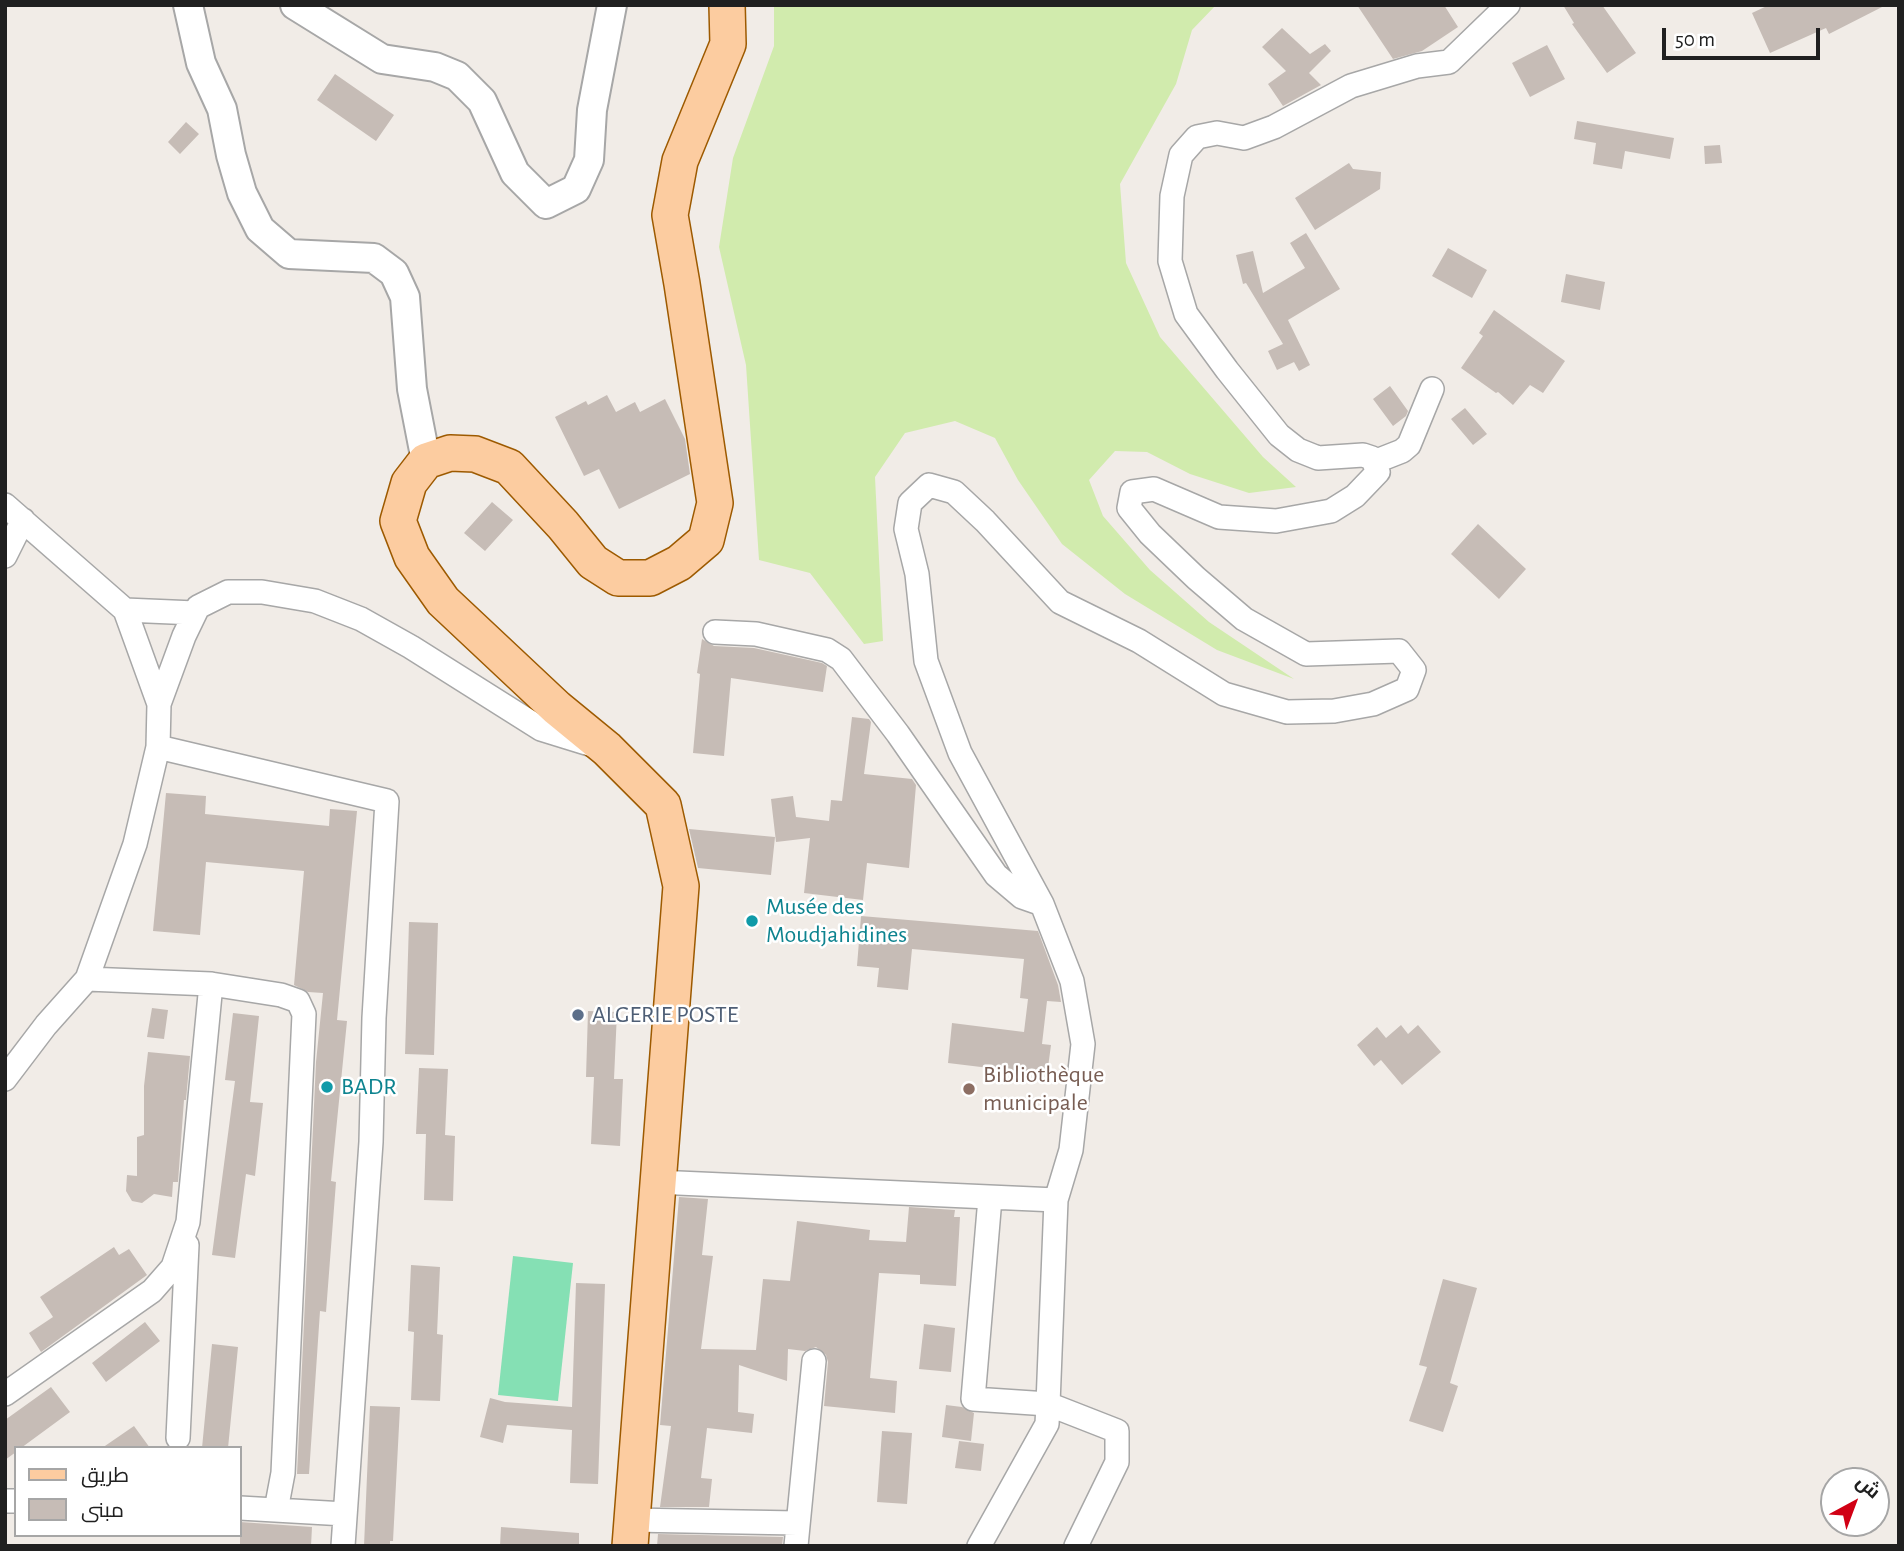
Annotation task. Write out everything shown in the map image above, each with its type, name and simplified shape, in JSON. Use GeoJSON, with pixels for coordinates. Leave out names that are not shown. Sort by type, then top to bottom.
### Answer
{"type":"FeatureCollection","features":[{"type":"Feature","properties":{"kind":"main road"},"geometry":{"type":"LineString","coordinates":[[630,1533],[681,886],[663,805],[607,749],[556,708],[443,601],[412,557],[398,521],[409,483],[426,461],[450,453],[475,454],[509,467],[564,526],[593,562],[618,578],[650,578],[679,563],[706,540],[715,503],[670,215],[680,161],[728,44],[727,5]]}},
{"type":"Feature","properties":{"kind":"street"},"geometry":{"type":"LineString","coordinates":[[188,5],[201,63],[222,109],[242,193],[260,229],[289,254],[374,258],[394,273],[405,297],[412,389],[426,461]]}},
{"type":"Feature","properties":{"kind":"street"},"geometry":{"type":"LineString","coordinates":[[295,5],[382,60],[435,67],[457,76],[482,102],[515,173],[546,204],[576,189],[589,160],[592,110],[612,5]]}},
{"type":"Feature","properties":{"kind":"street"},"geometry":{"type":"LineString","coordinates":[[979,1546],[1048,1424],[1056,1200],[1071,1150],[1083,1044],[1072,981],[1042,904],[960,754],[926,661],[916,574],[906,529],[910,503],[929,485],[954,492],[985,521],[1060,602],[1139,642],[1224,694],[1287,712],[1334,711],[1373,704],[1407,689],[1415,670],[1399,651],[1306,654],[1244,619],[1150,534],[1129,508],[1132,492],[1154,489],[1219,517],[1276,521],[1331,511],[1355,496],[1378,472],[1372,458],[1363,455],[1318,458],[1298,450],[1279,435],[1186,314],[1170,261],[1172,196],[1181,155],[1197,137],[1217,133],[1244,138],[1274,127],[1351,86],[1417,66],[1449,62],[1508,5]]}},
{"type":"Feature","properties":{"kind":"street"},"geometry":{"type":"LineString","coordinates":[[1374,462],[1402,451],[1409,445],[1432,389]]}},
{"type":"Feature","properties":{"kind":"street"},"geometry":{"type":"LineString","coordinates":[[5,556],[14,513],[125,610],[159,704]]}},
{"type":"Feature","properties":{"kind":"street"},"geometry":{"type":"LineString","coordinates":[[5,1079],[46,1025],[87,979],[135,844],[158,747],[159,704],[184,636],[198,607],[228,592],[262,592],[315,601],[361,619],[401,641],[541,729],[566,739],[607,749]]}},
{"type":"Feature","properties":{"kind":"street"},"geometry":{"type":"LineString","coordinates":[[125,610],[195,613]]}},
{"type":"Feature","properties":{"kind":"street"},"geometry":{"type":"LineString","coordinates":[[715,632],[756,634],[827,650],[841,659],[898,734],[996,875],[1022,897],[1042,904]]}},
{"type":"Feature","properties":{"kind":"street"},"geometry":{"type":"LineString","coordinates":[[158,747],[387,801],[374,1018],[371,1142],[343,1546]]}},
{"type":"Feature","properties":{"kind":"street"},"geometry":{"type":"LineString","coordinates":[[87,979],[211,984],[281,995],[298,1002],[304,1014],[283,1473],[276,1510]]}},
{"type":"Feature","properties":{"kind":"street"},"geometry":{"type":"LineString","coordinates":[[178,1438],[188,1222],[211,984]]}},
{"type":"Feature","properties":{"kind":"street"},"geometry":{"type":"LineString","coordinates":[[656,1182],[1056,1200]]}},
{"type":"Feature","properties":{"kind":"street"},"geometry":{"type":"LineString","coordinates":[[990,1198],[973,1399],[1048,1404],[1117,1431],[1117,1462],[1076,1546]]}},
{"type":"Feature","properties":{"kind":"street"},"geometry":{"type":"LineString","coordinates":[[5,1394],[152,1291],[173,1267],[188,1222]]}},
{"type":"Feature","properties":{"kind":"street"},"geometry":{"type":"LineString","coordinates":[[630,1533],[796,1535],[814,1361]]}},
{"type":"Feature","properties":{"kind":"street"},"geometry":{"type":"LineString","coordinates":[[242,1508],[345,1514]]}},
{"type":"Feature","properties":{"kind":"green space"},"geometry":{"type":"Polygon","coordinates":[[[774,5],[1216,5],[1192,30],[1176,84],[1120,184],[1126,263],[1160,337],[1263,457],[1296,487],[1249,493],[1190,474],[1147,452],[1115,451],[1089,480],[1103,516],[1150,570],[1209,622],[1294,679],[1217,650],[1125,594],[1062,544],[1018,480],[995,438],[955,421],[905,433],[875,477],[883,641],[864,644],[810,573],[759,560],[746,365],[719,247],[733,158],[774,46],[774,5]]]}},
{"type":"Feature","properties":{"kind":"green space"},"geometry":{"type":"Polygon","coordinates":[[[513,1256],[573,1263],[558,1401],[498,1395],[513,1256]]]}},
{"type":"Feature","properties":{"kind":"building"},"geometry":{"type":"Polygon","coordinates":[[[1357,5],[1444,5],[1458,27],[1422,51],[1393,59],[1357,5]]]}},
{"type":"Feature","properties":{"kind":"building"},"geometry":{"type":"Polygon","coordinates":[[[1563,5],[1602,5],[1636,53],[1607,73],[1572,24],[1574,23],[1563,5]]]}},
{"type":"Feature","properties":{"kind":"building"},"geometry":{"type":"Polygon","coordinates":[[[1769,5],[1886,5],[1829,34],[1826,28],[1770,53],[1752,13],[1769,5]]]}},
{"type":"Feature","properties":{"kind":"building"},"geometry":{"type":"Polygon","coordinates":[[[1282,28],[1310,54],[1325,44],[1331,51],[1309,73],[1321,85],[1283,106],[1268,84],[1286,71],[1262,47],[1282,28]]]}},
{"type":"Feature","properties":{"kind":"building"},"geometry":{"type":"Polygon","coordinates":[[[1547,45],[1565,79],[1530,97],[1512,63],[1547,45]]]}},
{"type":"Feature","properties":{"kind":"building"},"geometry":{"type":"Polygon","coordinates":[[[335,74],[394,115],[376,141],[317,100],[335,74]]]}},
{"type":"Feature","properties":{"kind":"building"},"geometry":{"type":"Polygon","coordinates":[[[1577,121],[1674,138],[1670,159],[1625,151],[1622,169],[1593,164],[1596,143],[1574,139],[1577,121]]]}},
{"type":"Feature","properties":{"kind":"building"},"geometry":{"type":"Polygon","coordinates":[[[186,122],[199,134],[180,154],[168,142],[186,122]]]}},
{"type":"Feature","properties":{"kind":"building"},"geometry":{"type":"Polygon","coordinates":[[[1720,145],[1722,163],[1705,164],[1704,146],[1720,145]]]}},
{"type":"Feature","properties":{"kind":"building"},"geometry":{"type":"Polygon","coordinates":[[[1349,163],[1353,169],[1381,172],[1380,189],[1315,230],[1295,198],[1349,163]]]}},
{"type":"Feature","properties":{"kind":"building"},"geometry":{"type":"Polygon","coordinates":[[[1306,233],[1340,289],[1288,320],[1310,365],[1299,371],[1294,362],[1277,370],[1268,351],[1283,344],[1246,283],[1243,284],[1236,255],[1253,251],[1263,293],[1305,268],[1290,243],[1306,233]]]}},
{"type":"Feature","properties":{"kind":"building"},"geometry":{"type":"Polygon","coordinates":[[[1448,248],[1487,270],[1472,298],[1432,276],[1448,248]]]}},
{"type":"Feature","properties":{"kind":"building"},"geometry":{"type":"Polygon","coordinates":[[[1566,274],[1605,282],[1600,310],[1561,302],[1566,274]]]}},
{"type":"Feature","properties":{"kind":"building"},"geometry":{"type":"Polygon","coordinates":[[[1494,310],[1565,361],[1543,393],[1530,385],[1513,405],[1461,368],[1483,336],[1479,333],[1494,310]]]}},
{"type":"Feature","properties":{"kind":"building"},"geometry":{"type":"Polygon","coordinates":[[[1390,386],[1408,411],[1406,416],[1393,426],[1373,399],[1390,386]]]}},
{"type":"Feature","properties":{"kind":"building"},"geometry":{"type":"Polygon","coordinates":[[[607,395],[616,412],[635,402],[640,412],[665,399],[685,439],[690,474],[619,509],[599,469],[584,476],[555,417],[586,401],[588,405],[607,395]]]}},
{"type":"Feature","properties":{"kind":"building"},"geometry":{"type":"Polygon","coordinates":[[[1465,408],[1487,434],[1473,445],[1451,419],[1465,408]]]}},
{"type":"Feature","properties":{"kind":"building"},"geometry":{"type":"Polygon","coordinates":[[[492,502],[513,520],[485,551],[464,533],[492,502]]]}},
{"type":"Feature","properties":{"kind":"building"},"geometry":{"type":"Polygon","coordinates":[[[1478,524],[1526,569],[1499,599],[1451,554],[1478,524]]]}},
{"type":"Feature","properties":{"kind":"building"},"geometry":{"type":"Polygon","coordinates":[[[702,639],[714,646],[754,648],[822,663],[827,666],[823,692],[731,678],[724,756],[693,753],[700,674],[697,673],[702,639]]]}},
{"type":"Feature","properties":{"kind":"building"},"geometry":{"type":"Polygon","coordinates":[[[852,717],[869,719],[871,722],[864,774],[912,779],[916,785],[909,868],[867,863],[863,900],[804,893],[810,838],[776,842],[771,799],[793,796],[796,817],[829,821],[831,800],[842,801],[852,717]]]}},
{"type":"Feature","properties":{"kind":"building"},"geometry":{"type":"Polygon","coordinates":[[[166,793],[206,796],[205,814],[329,826],[330,809],[357,811],[337,1020],[347,1021],[331,1181],[336,1182],[326,1312],[320,1311],[309,1474],[297,1474],[316,1062],[323,993],[308,992],[294,985],[304,871],[206,862],[200,935],[153,931],[166,793]]]}},
{"type":"Feature","properties":{"kind":"building"},"geometry":{"type":"Polygon","coordinates":[[[689,829],[775,837],[771,875],[698,868],[689,829]]]}},
{"type":"Feature","properties":{"kind":"building"},"geometry":{"type":"Polygon","coordinates":[[[861,916],[1038,931],[1058,985],[1061,1002],[1047,1001],[1042,1044],[1051,1045],[1047,1075],[948,1063],[952,1023],[1024,1032],[1028,999],[1020,998],[1024,959],[912,949],[908,990],[877,987],[879,968],[857,966],[861,916]]]}},
{"type":"Feature","properties":{"kind":"building"},"geometry":{"type":"Polygon","coordinates":[[[409,922],[438,923],[434,1055],[405,1054],[409,922]]]}},
{"type":"Feature","properties":{"kind":"building"},"geometry":{"type":"Polygon","coordinates":[[[152,1008],[168,1010],[164,1039],[147,1037],[152,1008]]]}},
{"type":"Feature","properties":{"kind":"building"},"geometry":{"type":"Polygon","coordinates":[[[588,1011],[617,1012],[614,1079],[623,1079],[620,1146],[591,1144],[594,1077],[586,1077],[588,1011]]]}},
{"type":"Feature","properties":{"kind":"building"},"geometry":{"type":"Polygon","coordinates":[[[233,1013],[259,1016],[250,1102],[263,1103],[255,1176],[246,1174],[235,1258],[212,1255],[235,1081],[225,1080],[233,1013]]]}},
{"type":"Feature","properties":{"kind":"building"},"geometry":{"type":"Polygon","coordinates":[[[1401,1025],[1408,1034],[1418,1025],[1441,1052],[1402,1085],[1381,1060],[1374,1066],[1357,1045],[1377,1027],[1386,1038],[1401,1025]]]}},
{"type":"Feature","properties":{"kind":"building"},"geometry":{"type":"Polygon","coordinates":[[[148,1052],[190,1056],[178,1182],[173,1182],[172,1197],[154,1194],[142,1203],[132,1201],[126,1191],[127,1175],[137,1176],[137,1137],[144,1135],[144,1086],[148,1052]]]}},
{"type":"Feature","properties":{"kind":"building"},"geometry":{"type":"Polygon","coordinates":[[[419,1068],[448,1069],[445,1135],[455,1136],[453,1201],[424,1200],[426,1134],[416,1134],[419,1068]]]}},
{"type":"Feature","properties":{"kind":"building"},"geometry":{"type":"Polygon","coordinates":[[[679,1197],[708,1199],[702,1255],[713,1256],[701,1349],[756,1350],[763,1279],[790,1281],[797,1221],[870,1230],[869,1240],[906,1242],[909,1207],[955,1210],[954,1217],[960,1217],[956,1286],[920,1284],[920,1275],[879,1273],[870,1378],[897,1381],[895,1413],[824,1406],[828,1362],[826,1355],[816,1347],[805,1351],[788,1349],[787,1381],[739,1365],[738,1412],[754,1414],[752,1433],[707,1428],[701,1478],[712,1479],[709,1507],[660,1507],[671,1426],[660,1425],[679,1197]]]}},
{"type":"Feature","properties":{"kind":"building"},"geometry":{"type":"Polygon","coordinates":[[[114,1247],[119,1255],[129,1249],[147,1275],[41,1352],[29,1333],[53,1317],[40,1297],[114,1247]]]}},
{"type":"Feature","properties":{"kind":"building"},"geometry":{"type":"Polygon","coordinates":[[[411,1265],[440,1267],[437,1334],[443,1335],[440,1401],[411,1400],[414,1332],[408,1331],[411,1265]]]}},
{"type":"Feature","properties":{"kind":"building"},"geometry":{"type":"Polygon","coordinates":[[[1443,1279],[1477,1288],[1450,1383],[1458,1386],[1443,1432],[1409,1421],[1427,1367],[1419,1365],[1443,1279]]]}},
{"type":"Feature","properties":{"kind":"building"},"geometry":{"type":"Polygon","coordinates":[[[576,1283],[605,1284],[598,1484],[570,1483],[572,1430],[507,1425],[503,1443],[480,1437],[490,1398],[505,1402],[572,1407],[576,1283]]]}},
{"type":"Feature","properties":{"kind":"building"},"geometry":{"type":"Polygon","coordinates":[[[145,1322],[160,1341],[106,1382],[92,1363],[145,1322]]]}},
{"type":"Feature","properties":{"kind":"building"},"geometry":{"type":"Polygon","coordinates":[[[924,1324],[955,1328],[951,1372],[919,1369],[924,1324]]]}},
{"type":"Feature","properties":{"kind":"building"},"geometry":{"type":"Polygon","coordinates":[[[212,1344],[238,1347],[228,1446],[202,1446],[212,1344]]]}},
{"type":"Feature","properties":{"kind":"building"},"geometry":{"type":"Polygon","coordinates":[[[51,1387],[70,1412],[24,1446],[14,1446],[14,1453],[5,1460],[5,1420],[51,1387]]]}},
{"type":"Feature","properties":{"kind":"building"},"geometry":{"type":"Polygon","coordinates":[[[946,1405],[962,1407],[974,1413],[971,1441],[942,1437],[946,1405]]]}},
{"type":"Feature","properties":{"kind":"building"},"geometry":{"type":"Polygon","coordinates":[[[370,1406],[400,1407],[393,1541],[390,1541],[390,1546],[364,1546],[370,1406]]]}},
{"type":"Feature","properties":{"kind":"building"},"geometry":{"type":"Polygon","coordinates":[[[134,1426],[149,1446],[105,1446],[134,1426]]]}},
{"type":"Feature","properties":{"kind":"building"},"geometry":{"type":"Polygon","coordinates":[[[882,1431],[912,1433],[907,1504],[877,1502],[882,1431]]]}},
{"type":"Feature","properties":{"kind":"building"},"geometry":{"type":"Polygon","coordinates":[[[959,1441],[984,1444],[981,1471],[955,1468],[959,1441]]]}},
{"type":"Feature","properties":{"kind":"building"},"geometry":{"type":"Polygon","coordinates":[[[242,1522],[312,1527],[311,1546],[240,1546],[242,1522]]]}},
{"type":"Feature","properties":{"kind":"building"},"geometry":{"type":"Polygon","coordinates":[[[501,1527],[579,1533],[579,1546],[500,1546],[501,1527]]]}},
{"type":"Feature","properties":{"kind":"building"},"geometry":{"type":"Polygon","coordinates":[[[658,1534],[783,1537],[782,1546],[657,1546],[658,1534]]]}},
{"type":"Feature","properties":{"kind":"place","name":"Musée des Moudjahidines"},"geometry":{"type":"Point","coordinates":[752,921]}},
{"type":"Feature","properties":{"kind":"place","name":"ALGERIE POSTE"},"geometry":{"type":"Point","coordinates":[578,1015]}},
{"type":"Feature","properties":{"kind":"place","name":"BADR"},"geometry":{"type":"Point","coordinates":[327,1087]}},
{"type":"Feature","properties":{"kind":"place","name":"Bibliothèque municipale"},"geometry":{"type":"Point","coordinates":[969,1089]}}]}
